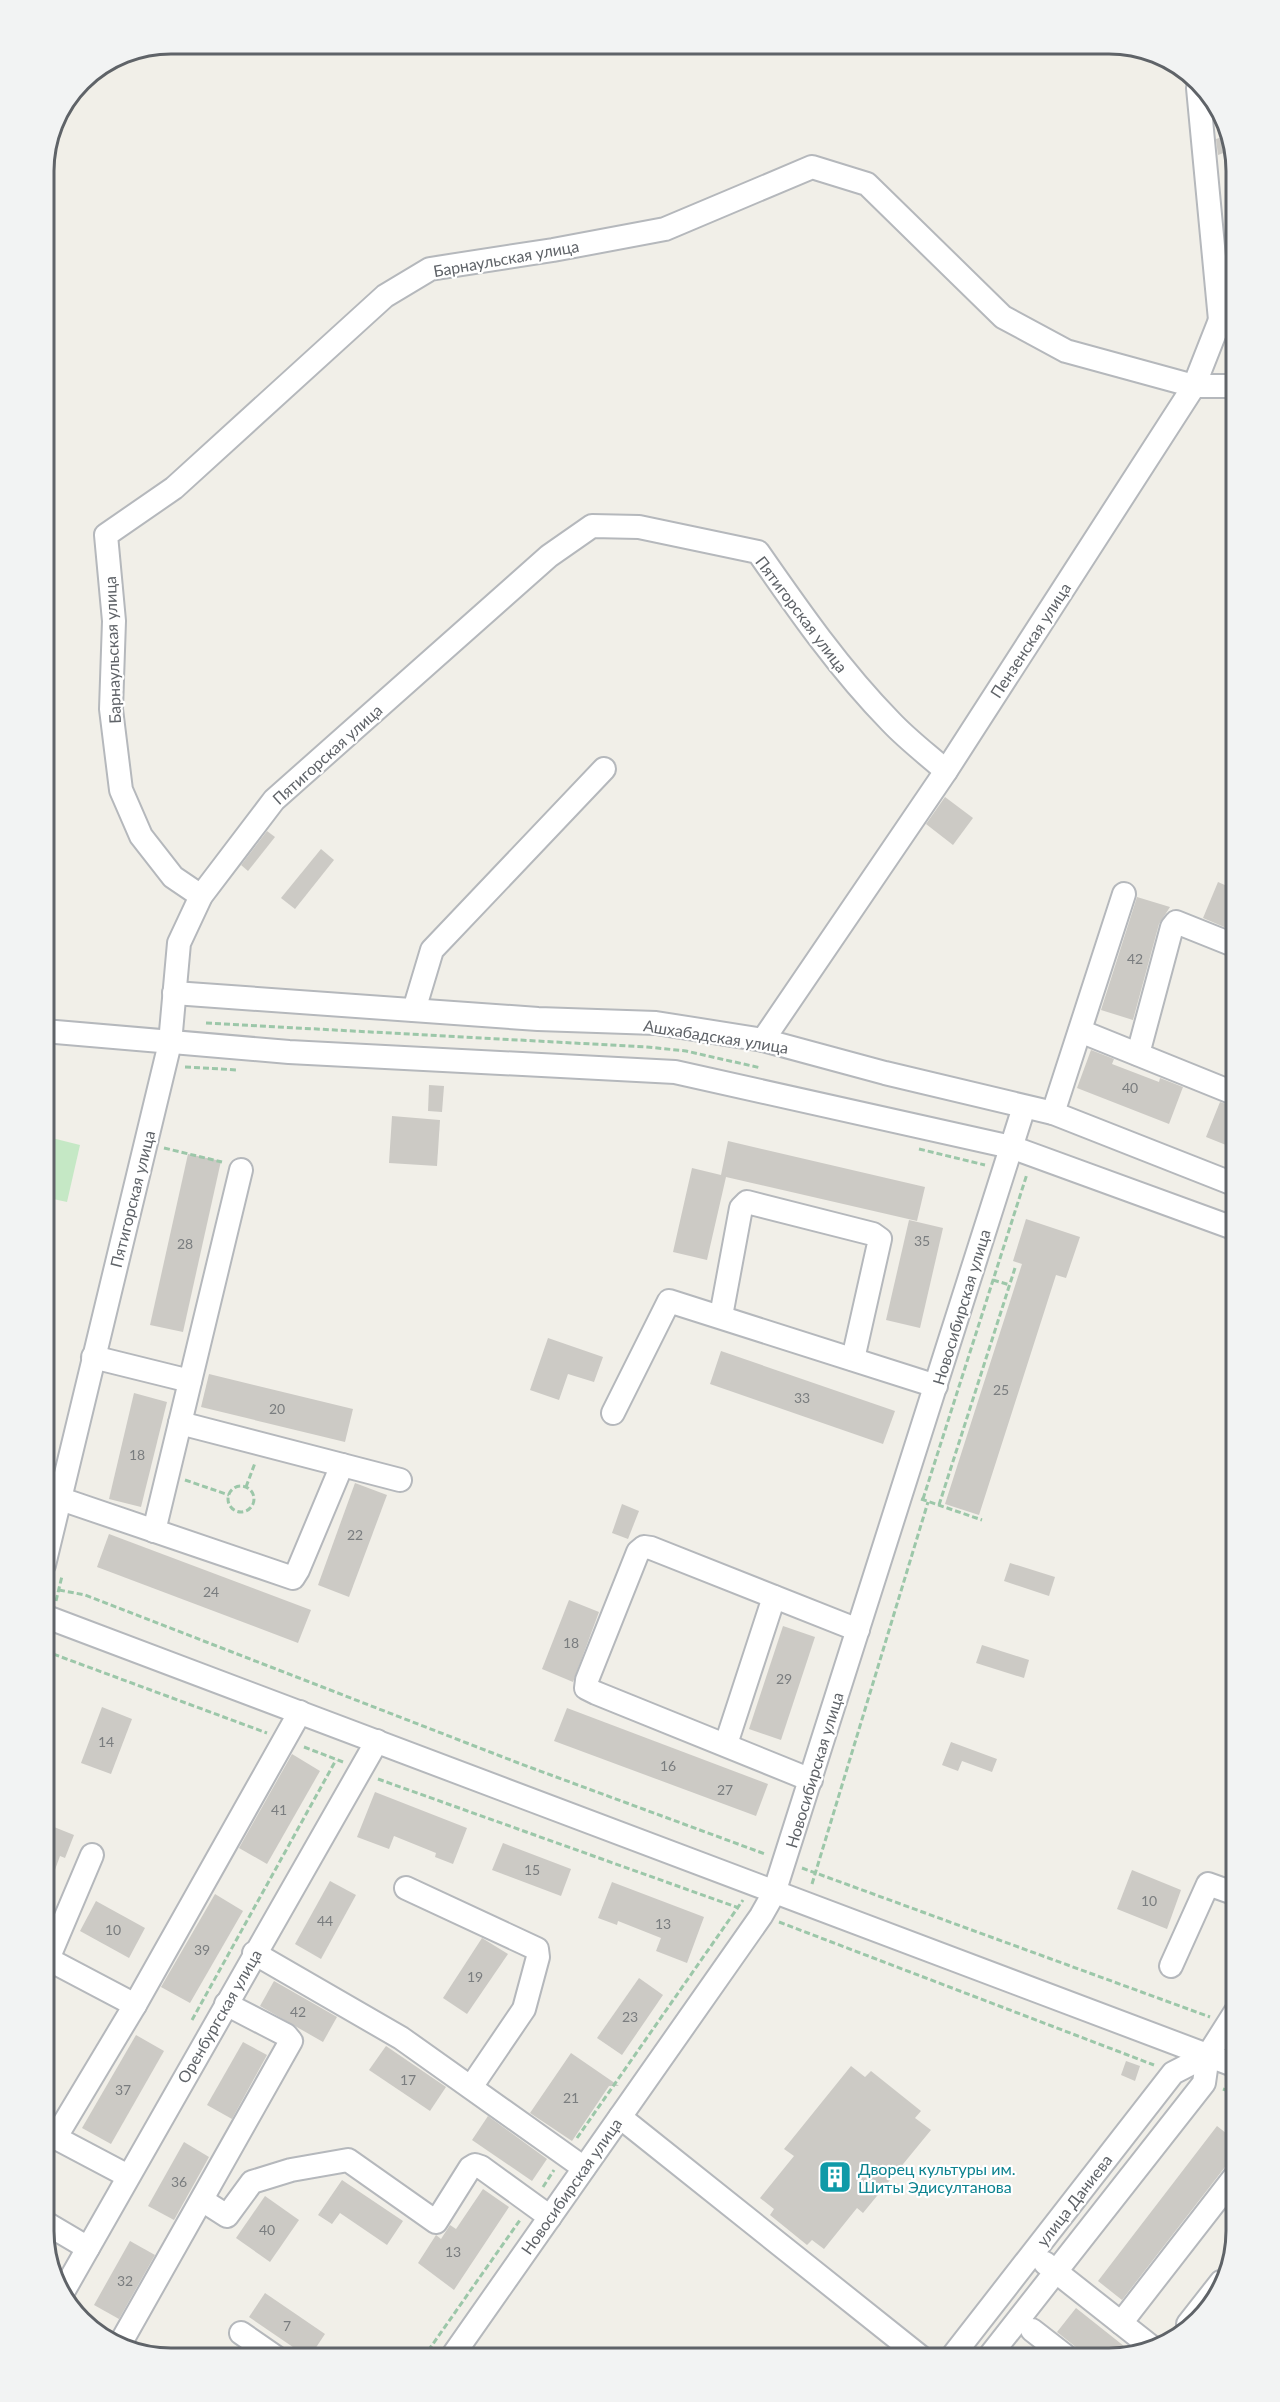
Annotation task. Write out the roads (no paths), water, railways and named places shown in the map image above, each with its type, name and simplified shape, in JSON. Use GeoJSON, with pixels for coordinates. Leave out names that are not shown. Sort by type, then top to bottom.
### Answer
{"type":"FeatureCollection","features":[{"type":"Feature","properties":{"kind":"street"},"geometry":{"type":"LineString","coordinates":[[1199,96],[1220,320]]}},
{"type":"Feature","properties":{"kind":"street","name":"Барнаульская улица"},"geometry":{"type":"LineString","coordinates":[[201,896],[173,877],[141,836],[121,790],[111,709],[114,621],[106,535],[174,488],[385,296],[430,269],[665,230],[812,167],[867,184],[1003,318],[1066,351],[1194,386],[1226,386]]}},
{"type":"Feature","properties":{"kind":"street","name":"Пензенская улица"},"geometry":{"type":"LineString","coordinates":[[763,1040],[946,771],[1194,386],[1220,320],[1226,313]]}},
{"type":"Feature","properties":{"kind":"street","name":"Пятигорская улица"},"geometry":{"type":"LineString","coordinates":[[54,1517],[170,1043],[179,943],[201,896],[274,800],[549,556],[592,526],[639,527],[758,552],[812,630],[853,681],[893,724],[946,771]]}},
{"type":"Feature","properties":{"kind":"street"},"geometry":{"type":"LineString","coordinates":[[414,1010],[432,950],[604,769]]}},
{"type":"Feature","properties":{"kind":"street"},"geometry":{"type":"LineString","coordinates":[[1053,1113],[1124,894]]}},
{"type":"Feature","properties":{"kind":"street"},"geometry":{"type":"LineString","coordinates":[[1138,1054],[1172,927],[1176,922],[1226,942]]}},
{"type":"Feature","properties":{"kind":"street","name":"Ашхабадская улица"},"geometry":{"type":"LineString","coordinates":[[174,993],[538,1019],[656,1023],[763,1040],[885,1073],[1053,1113],[1226,1181]]}},
{"type":"Feature","properties":{"kind":"street"},"geometry":{"type":"LineString","coordinates":[[1080,1031],[1226,1090]]}},
{"type":"Feature","properties":{"kind":"street"},"geometry":{"type":"LineString","coordinates":[[54,1032],[301,1053],[675,1072],[1011,1147],[1029,1166],[1226,1226]]}},
{"type":"Feature","properties":{"kind":"street","name":"Новосибирская улица"},"geometry":{"type":"LineString","coordinates":[[458,2348],[761,1916],[774,1893],[786,1862],[858,1630],[912,1496],[936,1386],[1024,1107]]}},
{"type":"Feature","properties":{"kind":"street"},"geometry":{"type":"LineString","coordinates":[[154,1532],[241,1170]]}},
{"type":"Feature","properties":{"kind":"street"},"geometry":{"type":"LineString","coordinates":[[721,1316],[741,1208],[747,1202],[873,1233],[880,1239],[853,1359]]}},
{"type":"Feature","properties":{"kind":"street"},"geometry":{"type":"LineString","coordinates":[[613,1413],[669,1301],[936,1386]]}},
{"type":"Feature","properties":{"kind":"street"},"geometry":{"type":"LineString","coordinates":[[93,1357],[190,1381]]}},
{"type":"Feature","properties":{"kind":"street"},"geometry":{"type":"LineString","coordinates":[[180,1423],[400,1480]]}},
{"type":"Feature","properties":{"kind":"street"},"geometry":{"type":"LineString","coordinates":[[58,1498],[293,1578],[342,1465]]}},
{"type":"Feature","properties":{"kind":"street"},"geometry":{"type":"LineString","coordinates":[[811,1780],[596,1693],[586,1688],[586,1680],[638,1552],[644,1547],[858,1630]]}},
{"type":"Feature","properties":{"kind":"street"},"geometry":{"type":"LineString","coordinates":[[726,1744],[774,1597]]}},
{"type":"Feature","properties":{"kind":"street"},"geometry":{"type":"LineString","coordinates":[[54,1620],[1226,2062]]}},
{"type":"Feature","properties":{"kind":"street"},"geometry":{"type":"LineString","coordinates":[[128,2176],[58,2139],[60,2130],[135,2005],[300,1712]]}},
{"type":"Feature","properties":{"kind":"street","name":"Оренбургская улица"},"geometry":{"type":"LineString","coordinates":[[67,2284],[254,1953],[377,1741]]}},
{"type":"Feature","properties":{"kind":"street"},"geometry":{"type":"LineString","coordinates":[[54,1940],[92,1855]]}},
{"type":"Feature","properties":{"kind":"street"},"geometry":{"type":"LineString","coordinates":[[1172,1966],[1208,1884],[1226,1890]]}},
{"type":"Feature","properties":{"kind":"street"},"geometry":{"type":"LineString","coordinates":[[406,1888],[537,1949],[538,1957],[524,2009],[471,2087]]}},
{"type":"Feature","properties":{"kind":"street"},"geometry":{"type":"LineString","coordinates":[[254,1953],[401,2037],[584,2168]]}},
{"type":"Feature","properties":{"kind":"street"},"geometry":{"type":"LineString","coordinates":[[54,1962],[135,2005]]}},
{"type":"Feature","properties":{"kind":"street"},"geometry":{"type":"LineString","coordinates":[[124,2338],[291,2041],[286,2035],[226,2004]]}},
{"type":"Feature","properties":{"kind":"street"},"geometry":{"type":"LineString","coordinates":[[1208,2055],[1226,2026]]}},
{"type":"Feature","properties":{"kind":"street","name":"улица Даниева"},"geometry":{"type":"LineString","coordinates":[[966,2348],[1033,2253],[1173,2073],[1208,2055]]}},
{"type":"Feature","properties":{"kind":"street","name":"улица Даниева"},"geometry":{"type":"LineString","coordinates":[[996,2348],[1204,2083],[1208,2055]]}},
{"type":"Feature","properties":{"kind":"street"},"geometry":{"type":"LineString","coordinates":[[620,2117],[909,2348]]}},
{"type":"Feature","properties":{"kind":"street"},"geometry":{"type":"LineString","coordinates":[[202,2199],[227,2216],[252,2182],[291,2170],[348,2160],[436,2222],[470,2168],[475,2165],[550,2217]]}},
{"type":"Feature","properties":{"kind":"street"},"geometry":{"type":"LineString","coordinates":[[1121,2323],[1226,2188]]}},
{"type":"Feature","properties":{"kind":"street"},"geometry":{"type":"LineString","coordinates":[[54,2228],[88,2248]]}},
{"type":"Feature","properties":{"kind":"street"},"geometry":{"type":"LineString","coordinates":[[1033,2253],[1145,2342]]}},
{"type":"Feature","properties":{"kind":"street"},"geometry":{"type":"LineString","coordinates":[[1032,2330],[1055,2348]]}},
{"type":"Feature","properties":{"kind":"street"},"geometry":{"type":"LineString","coordinates":[[241,2333],[263,2348]]}},
{"type":"Feature","properties":{"kind":"place","name":"Дворец культуры им. Шиты Эдисултанова"},"geometry":{"type":"Point","coordinates":[835,2177]}}]}
